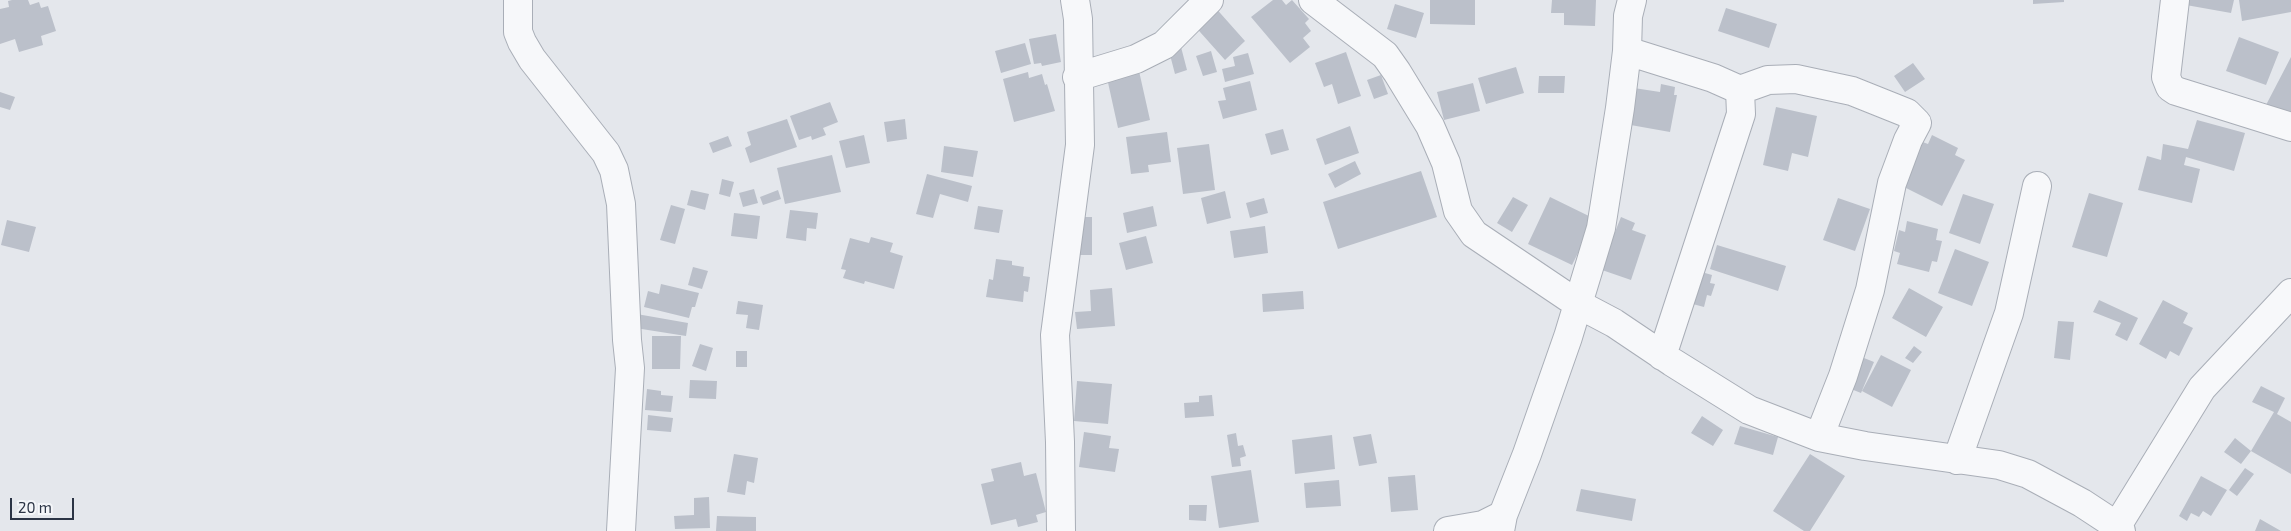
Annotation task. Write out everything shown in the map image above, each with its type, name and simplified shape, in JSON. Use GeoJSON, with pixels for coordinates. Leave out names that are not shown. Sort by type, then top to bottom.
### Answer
{"type":"FeatureCollection","features":[{"type":"Feature","properties":{"kind":"street"},"geometry":{"type":"LineString","coordinates":[[518,0],[518,32],[522,42],[532,59],[606,153],[616,178],[621,204],[626,324],[630,368],[621,531]]}},
{"type":"Feature","properties":{"kind":"street"},"geometry":{"type":"LineString","coordinates":[[1060,531],[1060,442],[1055,336],[1080,145],[1077,77],[1078,19],[1075,0]]}},
{"type":"Feature","properties":{"kind":"street"},"geometry":{"type":"LineString","coordinates":[[1077,77],[1136,59],[1164,46],[1209,0]]}},
{"type":"Feature","properties":{"kind":"street"},"geometry":{"type":"LineString","coordinates":[[1312,0],[1385,55],[1397,72],[1430,126],[1446,163],[1458,211],[1474,234],[1578,304],[1614,323],[1662,356],[1749,410],[1819,437],[1957,460],[1999,465],[2028,474],[2082,503],[2119,528],[2202,388],[2291,293]]}},
{"type":"Feature","properties":{"kind":"street"},"geometry":{"type":"LineString","coordinates":[[1448,531],[1502,523],[1528,454],[1578,304],[1600,228],[1627,51],[1628,16],[1632,0]]}},
{"type":"Feature","properties":{"kind":"street"},"geometry":{"type":"LineString","coordinates":[[2175,0],[2166,77],[2170,88],[2176,92],[2291,127]]}},
{"type":"Feature","properties":{"kind":"street"},"geometry":{"type":"LineString","coordinates":[[1627,51],[1713,78],[1740,90],[1768,80],[1796,80],[1852,91],[1907,113],[1917,124],[1908,140],[1892,183],[1870,290],[1843,376],[1819,437]]}},
{"type":"Feature","properties":{"kind":"street"},"geometry":{"type":"LineString","coordinates":[[1662,356],[1741,114],[1740,90]]}},
{"type":"Feature","properties":{"kind":"street"},"geometry":{"type":"LineString","coordinates":[[1957,460],[2009,313],[2037,186]]}},
{"type":"Feature","properties":{"kind":"building"},"geometry":{"type":"Polygon","coordinates":[[[28,0],[30,5],[39,2],[41,8],[48,6],[56,31],[41,36],[43,45],[19,52],[15,39],[0,44],[0,9],[9,7],[8,1],[28,0]]]}},
{"type":"Feature","properties":{"kind":"building"},"geometry":{"type":"Polygon","coordinates":[[[1273,0],[1282,0],[1286,5],[1292,0],[1309,19],[1305,23],[1311,31],[1303,38],[1310,47],[1290,63],[1251,17],[1273,0]]]}},
{"type":"Feature","properties":{"kind":"building"},"geometry":{"type":"Polygon","coordinates":[[[1430,0],[1475,0],[1475,25],[1430,24],[1430,0]]]}},
{"type":"Feature","properties":{"kind":"building"},"geometry":{"type":"Polygon","coordinates":[[[1552,0],[1596,0],[1595,26],[1564,25],[1564,13],[1551,13],[1552,0]]]}},
{"type":"Feature","properties":{"kind":"building"},"geometry":{"type":"Polygon","coordinates":[[[2033,0],[2064,0],[2064,2],[2033,4],[2033,0]]]}},
{"type":"Feature","properties":{"kind":"building"},"geometry":{"type":"Polygon","coordinates":[[[2186,0],[2234,0],[2231,13],[2186,5],[2186,0]]]}},
{"type":"Feature","properties":{"kind":"building"},"geometry":{"type":"Polygon","coordinates":[[[2239,0],[2291,0],[2291,12],[2242,21],[2239,0]]]}},
{"type":"Feature","properties":{"kind":"building"},"geometry":{"type":"Polygon","coordinates":[[[1395,4],[1424,13],[1416,38],[1387,29],[1395,4]]]}},
{"type":"Feature","properties":{"kind":"building"},"geometry":{"type":"Polygon","coordinates":[[[1213,5],[1245,41],[1225,60],[1192,23],[1213,5]]]}},
{"type":"Feature","properties":{"kind":"building"},"geometry":{"type":"Polygon","coordinates":[[[1726,8],[1777,24],[1769,48],[1718,31],[1726,8]]]}},
{"type":"Feature","properties":{"kind":"building"},"geometry":{"type":"Polygon","coordinates":[[[1056,34],[1061,62],[1042,66],[1041,63],[1034,64],[1029,39],[1056,34]]]}},
{"type":"Feature","properties":{"kind":"building"},"geometry":{"type":"Polygon","coordinates":[[[2239,37],[2279,52],[2266,85],[2226,71],[2239,37]]]}},
{"type":"Feature","properties":{"kind":"building"},"geometry":{"type":"Polygon","coordinates":[[[1025,43],[1031,64],[1001,73],[995,51],[1025,43]]]}},
{"type":"Feature","properties":{"kind":"building"},"geometry":{"type":"Polygon","coordinates":[[[1181,47],[1187,70],[1175,74],[1169,51],[1181,47]]]}},
{"type":"Feature","properties":{"kind":"building"},"geometry":{"type":"Polygon","coordinates":[[[1211,51],[1217,72],[1203,76],[1196,56],[1211,51]]]}},
{"type":"Feature","properties":{"kind":"building"},"geometry":{"type":"Polygon","coordinates":[[[1346,52],[1361,96],[1338,104],[1332,84],[1324,87],[1315,63],[1346,52]]]}},
{"type":"Feature","properties":{"kind":"building"},"geometry":{"type":"Polygon","coordinates":[[[1248,53],[1254,74],[1225,82],[1222,69],[1235,66],[1233,57],[1248,53]]]}},
{"type":"Feature","properties":{"kind":"building"},"geometry":{"type":"Polygon","coordinates":[[[2291,57],[2291,118],[2266,105],[2291,57]]]}},
{"type":"Feature","properties":{"kind":"building"},"geometry":{"type":"Polygon","coordinates":[[[1913,63],[1925,79],[1905,92],[1894,76],[1913,63]]]}},
{"type":"Feature","properties":{"kind":"building"},"geometry":{"type":"Polygon","coordinates":[[[1516,67],[1524,93],[1486,104],[1478,78],[1516,67]]]}},
{"type":"Feature","properties":{"kind":"building"},"geometry":{"type":"Polygon","coordinates":[[[1139,71],[1150,120],[1118,128],[1107,78],[1139,71]]]}},
{"type":"Feature","properties":{"kind":"building"},"geometry":{"type":"Polygon","coordinates":[[[1028,72],[1029,78],[1042,74],[1055,111],[1014,122],[1003,79],[1028,72]]]}},
{"type":"Feature","properties":{"kind":"building"},"geometry":{"type":"Polygon","coordinates":[[[1381,75],[1388,94],[1374,99],[1367,80],[1381,75]]]}},
{"type":"Feature","properties":{"kind":"building"},"geometry":{"type":"Polygon","coordinates":[[[1539,76],[1565,76],[1564,93],[1538,93],[1539,76]]]}},
{"type":"Feature","properties":{"kind":"building"},"geometry":{"type":"Polygon","coordinates":[[[1250,81],[1257,110],[1223,119],[1218,101],[1226,100],[1223,88],[1250,81]]]}},
{"type":"Feature","properties":{"kind":"building"},"geometry":{"type":"Polygon","coordinates":[[[1473,83],[1480,111],[1444,120],[1437,92],[1473,83]]]}},
{"type":"Feature","properties":{"kind":"building"},"geometry":{"type":"Polygon","coordinates":[[[1661,84],[1675,87],[1674,95],[1677,95],[1670,132],[1625,124],[1634,88],[1660,92],[1661,84]]]}},
{"type":"Feature","properties":{"kind":"building"},"geometry":{"type":"Polygon","coordinates":[[[0,92],[15,97],[10,110],[0,107],[0,92]]]}},
{"type":"Feature","properties":{"kind":"building"},"geometry":{"type":"Polygon","coordinates":[[[830,102],[838,122],[823,128],[826,135],[812,140],[811,136],[799,140],[790,116],[830,102]]]}},
{"type":"Feature","properties":{"kind":"building"},"geometry":{"type":"Polygon","coordinates":[[[1776,107],[1817,116],[1808,157],[1792,153],[1788,171],[1763,165],[1776,107]]]}},
{"type":"Feature","properties":{"kind":"building"},"geometry":{"type":"Polygon","coordinates":[[[787,119],[797,147],[750,163],[745,148],[751,145],[747,132],[787,119]]]}},
{"type":"Feature","properties":{"kind":"building"},"geometry":{"type":"Polygon","coordinates":[[[905,119],[907,139],[887,142],[884,122],[905,119]]]}},
{"type":"Feature","properties":{"kind":"building"},"geometry":{"type":"Polygon","coordinates":[[[2197,120],[2245,133],[2234,171],[2186,157],[2184,165],[2200,169],[2192,203],[2138,190],[2147,156],[2161,160],[2163,144],[2188,149],[2197,120]]]}},
{"type":"Feature","properties":{"kind":"building"},"geometry":{"type":"Polygon","coordinates":[[[1350,126],[1359,153],[1325,165],[1316,139],[1350,126]]]}},
{"type":"Feature","properties":{"kind":"building"},"geometry":{"type":"Polygon","coordinates":[[[1283,129],[1289,150],[1271,155],[1265,134],[1283,129]]]}},
{"type":"Feature","properties":{"kind":"building"},"geometry":{"type":"Polygon","coordinates":[[[1167,132],[1171,162],[1148,165],[1149,172],[1131,174],[1126,137],[1167,132]]]}},
{"type":"Feature","properties":{"kind":"building"},"geometry":{"type":"Polygon","coordinates":[[[864,135],[870,163],[846,168],[839,141],[864,135]]]}},
{"type":"Feature","properties":{"kind":"building"},"geometry":{"type":"Polygon","coordinates":[[[1932,135],[1958,148],[1955,155],[1965,160],[1942,206],[1904,187],[1912,170],[1906,167],[1920,141],[1928,144],[1932,135]]]}},
{"type":"Feature","properties":{"kind":"building"},"geometry":{"type":"Polygon","coordinates":[[[728,136],[732,146],[713,153],[709,143],[728,136]]]}},
{"type":"Feature","properties":{"kind":"building"},"geometry":{"type":"Polygon","coordinates":[[[1209,144],[1215,190],[1183,194],[1177,148],[1209,144]]]}},
{"type":"Feature","properties":{"kind":"building"},"geometry":{"type":"Polygon","coordinates":[[[944,146],[978,151],[973,177],[941,172],[944,146]]]}},
{"type":"Feature","properties":{"kind":"building"},"geometry":{"type":"Polygon","coordinates":[[[832,155],[841,192],[785,204],[777,168],[832,155]]]}},
{"type":"Feature","properties":{"kind":"building"},"geometry":{"type":"Polygon","coordinates":[[[1355,161],[1361,174],[1335,188],[1328,174],[1355,161]]]}},
{"type":"Feature","properties":{"kind":"building"},"geometry":{"type":"Polygon","coordinates":[[[1421,171],[1437,217],[1338,249],[1323,202],[1421,171]]]}},
{"type":"Feature","properties":{"kind":"building"},"geometry":{"type":"Polygon","coordinates":[[[927,174],[972,186],[968,202],[940,194],[933,218],[916,214],[927,174]]]}},
{"type":"Feature","properties":{"kind":"building"},"geometry":{"type":"Polygon","coordinates":[[[722,179],[734,182],[730,197],[719,194],[722,179]]]}},
{"type":"Feature","properties":{"kind":"building"},"geometry":{"type":"Polygon","coordinates":[[[754,189],[758,203],[743,207],[739,193],[754,189]]]}},
{"type":"Feature","properties":{"kind":"building"},"geometry":{"type":"Polygon","coordinates":[[[691,190],[709,194],[705,210],[687,205],[691,190]]]}},
{"type":"Feature","properties":{"kind":"building"},"geometry":{"type":"Polygon","coordinates":[[[778,190],[781,199],[763,205],[760,197],[778,190]]]}},
{"type":"Feature","properties":{"kind":"building"},"geometry":{"type":"Polygon","coordinates":[[[1225,191],[1231,218],[1207,224],[1201,198],[1225,191]]]}},
{"type":"Feature","properties":{"kind":"building"},"geometry":{"type":"Polygon","coordinates":[[[2089,193],[2123,203],[2107,257],[2072,247],[2089,193]]]}},
{"type":"Feature","properties":{"kind":"building"},"geometry":{"type":"Polygon","coordinates":[[[1963,194],[1994,204],[1980,244],[1949,233],[1963,194]]]}},
{"type":"Feature","properties":{"kind":"building"},"geometry":{"type":"Polygon","coordinates":[[[1513,197],[1528,205],[1512,232],[1497,223],[1513,197]]]}},
{"type":"Feature","properties":{"kind":"building"},"geometry":{"type":"Polygon","coordinates":[[[1550,197],[1595,219],[1572,265],[1528,244],[1550,197]]]}},
{"type":"Feature","properties":{"kind":"building"},"geometry":{"type":"Polygon","coordinates":[[[1264,198],[1268,213],[1250,218],[1246,203],[1264,198]]]}},
{"type":"Feature","properties":{"kind":"building"},"geometry":{"type":"Polygon","coordinates":[[[1838,198],[1870,209],[1855,251],[1823,240],[1838,198]]]}},
{"type":"Feature","properties":{"kind":"building"},"geometry":{"type":"Polygon","coordinates":[[[671,205],[685,209],[675,244],[660,240],[671,205]]]}},
{"type":"Feature","properties":{"kind":"building"},"geometry":{"type":"Polygon","coordinates":[[[978,206],[1003,210],[999,233],[974,229],[978,206]]]}},
{"type":"Feature","properties":{"kind":"building"},"geometry":{"type":"Polygon","coordinates":[[[1153,206],[1157,226],[1127,233],[1123,213],[1153,206]]]}},
{"type":"Feature","properties":{"kind":"building"},"geometry":{"type":"Polygon","coordinates":[[[790,210],[818,213],[816,229],[807,228],[806,241],[786,238],[790,210]]]}},
{"type":"Feature","properties":{"kind":"building"},"geometry":{"type":"Polygon","coordinates":[[[734,213],[760,216],[757,239],[731,236],[734,213]]]}},
{"type":"Feature","properties":{"kind":"building"},"geometry":{"type":"Polygon","coordinates":[[[1077,217],[1092,217],[1092,255],[1077,255],[1077,217]]]}},
{"type":"Feature","properties":{"kind":"building"},"geometry":{"type":"Polygon","coordinates":[[[1621,217],[1635,223],[1632,230],[1646,235],[1631,280],[1602,270],[1601,267],[1621,217]]]}},
{"type":"Feature","properties":{"kind":"building"},"geometry":{"type":"Polygon","coordinates":[[[7,220],[36,227],[29,252],[1,245],[7,220]]]}},
{"type":"Feature","properties":{"kind":"building"},"geometry":{"type":"Polygon","coordinates":[[[1907,221],[1938,229],[1936,240],[1942,241],[1937,262],[1932,261],[1929,272],[1897,264],[1900,253],[1894,251],[1899,230],[1905,232],[1907,221]]]}},
{"type":"Feature","properties":{"kind":"building"},"geometry":{"type":"Polygon","coordinates":[[[1265,226],[1268,253],[1234,258],[1230,231],[1265,226]]]}},
{"type":"Feature","properties":{"kind":"building"},"geometry":{"type":"Polygon","coordinates":[[[1146,236],[1153,263],[1126,270],[1119,243],[1146,236]]]}},
{"type":"Feature","properties":{"kind":"building"},"geometry":{"type":"Polygon","coordinates":[[[871,237],[893,243],[890,252],[903,256],[894,289],[865,281],[864,284],[843,278],[846,270],[841,269],[850,238],[869,243],[871,237]]]}},
{"type":"Feature","properties":{"kind":"building"},"geometry":{"type":"Polygon","coordinates":[[[1717,245],[1786,266],[1778,291],[1710,269],[1717,245]]]}},
{"type":"Feature","properties":{"kind":"building"},"geometry":{"type":"Polygon","coordinates":[[[1955,249],[1989,262],[1972,306],[1938,293],[1955,249]]]}},
{"type":"Feature","properties":{"kind":"building"},"geometry":{"type":"Polygon","coordinates":[[[996,259],[1012,261],[1012,265],[1024,267],[1023,276],[1030,277],[1028,292],[1024,291],[1023,302],[986,297],[989,279],[993,280],[996,259]]]}},
{"type":"Feature","properties":{"kind":"building"},"geometry":{"type":"Polygon","coordinates":[[[693,267],[708,271],[702,289],[688,285],[693,267]]]}},
{"type":"Feature","properties":{"kind":"building"},"geometry":{"type":"Polygon","coordinates":[[[1698,271],[1712,275],[1710,283],[1715,284],[1711,296],[1707,295],[1704,307],[1689,303],[1698,271]]]}},
{"type":"Feature","properties":{"kind":"building"},"geometry":{"type":"Polygon","coordinates":[[[661,284],[699,293],[689,318],[644,307],[648,291],[659,294],[661,284]]]}},
{"type":"Feature","properties":{"kind":"building"},"geometry":{"type":"Polygon","coordinates":[[[1112,288],[1115,326],[1077,329],[1075,312],[1091,311],[1090,290],[1112,288]]]}},
{"type":"Feature","properties":{"kind":"building"},"geometry":{"type":"Polygon","coordinates":[[[1909,288],[1943,307],[1926,337],[1892,318],[1909,288]]]}},
{"type":"Feature","properties":{"kind":"building"},"geometry":{"type":"Polygon","coordinates":[[[1303,291],[1304,309],[1263,312],[1262,294],[1303,291]]]}},
{"type":"Feature","properties":{"kind":"building"},"geometry":{"type":"Polygon","coordinates":[[[2099,300],[2138,318],[2127,341],[2115,335],[2121,323],[2093,312],[2099,300]]]}},
{"type":"Feature","properties":{"kind":"building"},"geometry":{"type":"Polygon","coordinates":[[[2163,300],[2188,313],[2183,323],[2193,328],[2179,356],[2170,351],[2166,359],[2139,344],[2163,300]]]}},
{"type":"Feature","properties":{"kind":"building"},"geometry":{"type":"Polygon","coordinates":[[[738,301],[763,305],[759,330],[746,328],[748,315],[736,314],[738,301]]]}},
{"type":"Feature","properties":{"kind":"building"},"geometry":{"type":"Polygon","coordinates":[[[631,313],[688,323],[686,336],[629,327],[631,313]]]}},
{"type":"Feature","properties":{"kind":"building"},"geometry":{"type":"Polygon","coordinates":[[[2058,321],[2074,322],[2070,360],[2054,358],[2058,321]]]}},
{"type":"Feature","properties":{"kind":"building"},"geometry":{"type":"Polygon","coordinates":[[[652,336],[681,336],[680,369],[652,369],[652,336]]]}},
{"type":"Feature","properties":{"kind":"building"},"geometry":{"type":"Polygon","coordinates":[[[700,344],[713,348],[706,371],[692,366],[700,344]]]}},
{"type":"Feature","properties":{"kind":"building"},"geometry":{"type":"Polygon","coordinates":[[[1914,346],[1922,352],[1913,363],[1905,358],[1914,346]]]}},
{"type":"Feature","properties":{"kind":"building"},"geometry":{"type":"Polygon","coordinates":[[[736,351],[747,351],[747,367],[736,367],[736,351]]]}},
{"type":"Feature","properties":{"kind":"building"},"geometry":{"type":"Polygon","coordinates":[[[1881,355],[1911,370],[1892,407],[1862,391],[1881,355]]]}},
{"type":"Feature","properties":{"kind":"building"},"geometry":{"type":"Polygon","coordinates":[[[1859,356],[1874,362],[1861,393],[1846,387],[1859,356]]]}},
{"type":"Feature","properties":{"kind":"building"},"geometry":{"type":"Polygon","coordinates":[[[690,380],[717,381],[716,399],[689,398],[690,380]]]}},
{"type":"Feature","properties":{"kind":"building"},"geometry":{"type":"Polygon","coordinates":[[[1077,381],[1112,384],[1108,424],[1074,421],[1077,381]]]}},
{"type":"Feature","properties":{"kind":"building"},"geometry":{"type":"Polygon","coordinates":[[[2261,386],[2285,398],[2277,414],[2291,422],[2291,474],[2251,451],[2274,412],[2252,402],[2261,386]]]}},
{"type":"Feature","properties":{"kind":"building"},"geometry":{"type":"Polygon","coordinates":[[[647,389],[661,391],[661,395],[673,396],[671,412],[645,410],[647,389]]]}},
{"type":"Feature","properties":{"kind":"building"},"geometry":{"type":"Polygon","coordinates":[[[1212,395],[1214,416],[1185,418],[1184,403],[1199,402],[1199,396],[1212,395]]]}},
{"type":"Feature","properties":{"kind":"building"},"geometry":{"type":"Polygon","coordinates":[[[648,415],[673,418],[671,432],[647,430],[648,415]]]}},
{"type":"Feature","properties":{"kind":"building"},"geometry":{"type":"Polygon","coordinates":[[[1702,416],[1723,430],[1713,446],[1691,433],[1702,416]]]}},
{"type":"Feature","properties":{"kind":"building"},"geometry":{"type":"Polygon","coordinates":[[[1740,426],[1778,437],[1773,455],[1734,444],[1740,426]]]}},
{"type":"Feature","properties":{"kind":"building"},"geometry":{"type":"Polygon","coordinates":[[[1084,432],[1111,436],[1109,448],[1119,449],[1115,472],[1079,467],[1084,432]]]}},
{"type":"Feature","properties":{"kind":"building"},"geometry":{"type":"Polygon","coordinates":[[[1236,433],[1238,446],[1243,445],[1246,456],[1240,458],[1241,466],[1232,467],[1227,435],[1236,433]]]}},
{"type":"Feature","properties":{"kind":"building"},"geometry":{"type":"Polygon","coordinates":[[[1371,434],[1377,463],[1359,466],[1353,437],[1371,434]]]}},
{"type":"Feature","properties":{"kind":"building"},"geometry":{"type":"Polygon","coordinates":[[[1332,435],[1335,469],[1295,474],[1292,440],[1332,435]]]}},
{"type":"Feature","properties":{"kind":"building"},"geometry":{"type":"Polygon","coordinates":[[[2235,438],[2251,451],[2241,464],[2224,452],[2235,438]]]}},
{"type":"Feature","properties":{"kind":"building"},"geometry":{"type":"Polygon","coordinates":[[[734,454],[758,458],[754,483],[747,481],[745,495],[727,492],[734,454]]]}},
{"type":"Feature","properties":{"kind":"building"},"geometry":{"type":"Polygon","coordinates":[[[1810,454],[1845,476],[1810,531],[1804,531],[1773,511],[1810,454]]]}},
{"type":"Feature","properties":{"kind":"building"},"geometry":{"type":"Polygon","coordinates":[[[1021,462],[1024,476],[1036,473],[1046,512],[1036,515],[1038,522],[1018,527],[1016,519],[991,525],[981,484],[994,481],[991,469],[1021,462]]]}},
{"type":"Feature","properties":{"kind":"building"},"geometry":{"type":"Polygon","coordinates":[[[2245,468],[2254,474],[2237,496],[2229,490],[2245,468]]]}},
{"type":"Feature","properties":{"kind":"building"},"geometry":{"type":"Polygon","coordinates":[[[1251,470],[1259,522],[1219,528],[1211,476],[1251,470]]]}},
{"type":"Feature","properties":{"kind":"building"},"geometry":{"type":"Polygon","coordinates":[[[1415,475],[1418,510],[1391,512],[1388,477],[1415,475]]]}},
{"type":"Feature","properties":{"kind":"building"},"geometry":{"type":"Polygon","coordinates":[[[2201,476],[2227,490],[2211,516],[2203,511],[2199,517],[2191,513],[2187,521],[2179,516],[2201,476]]]}},
{"type":"Feature","properties":{"kind":"building"},"geometry":{"type":"Polygon","coordinates":[[[1339,480],[1341,506],[1306,508],[1304,483],[1339,480]]]}},
{"type":"Feature","properties":{"kind":"building"},"geometry":{"type":"Polygon","coordinates":[[[1581,489],[1636,499],[1632,521],[1576,511],[1581,489]]]}},
{"type":"Feature","properties":{"kind":"building"},"geometry":{"type":"Polygon","coordinates":[[[709,497],[710,528],[675,529],[674,516],[694,515],[694,498],[709,497]]]}},
{"type":"Feature","properties":{"kind":"building"},"geometry":{"type":"Polygon","coordinates":[[[1189,505],[1207,505],[1206,521],[1189,520],[1189,505]]]}},
{"type":"Feature","properties":{"kind":"building"},"geometry":{"type":"Polygon","coordinates":[[[717,516],[756,517],[756,531],[716,531],[717,516]]]}},
{"type":"Feature","properties":{"kind":"building"},"geometry":{"type":"Polygon","coordinates":[[[2260,519],[2281,531],[2255,531],[2260,519]]]}}]}
